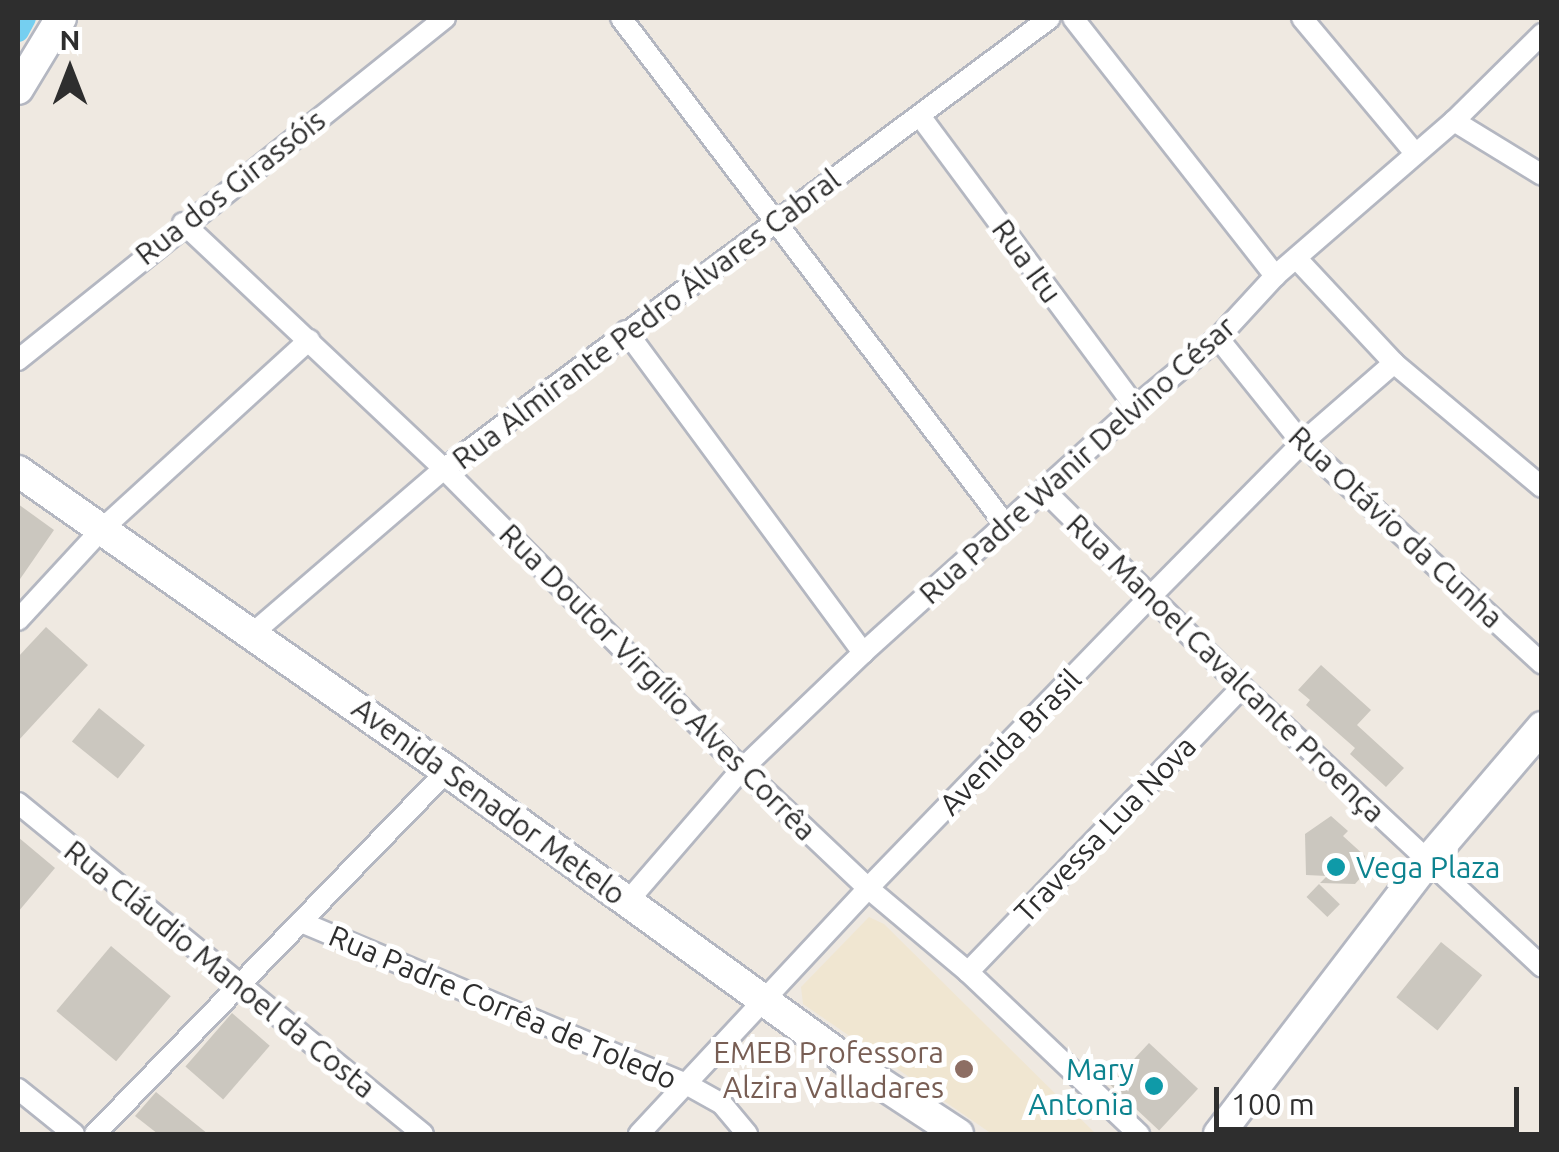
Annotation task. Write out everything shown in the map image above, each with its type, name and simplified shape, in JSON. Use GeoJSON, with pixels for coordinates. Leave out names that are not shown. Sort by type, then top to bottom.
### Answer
{"type":"FeatureCollection","features":[{"type":"Feature","properties":{"kind":"main road"},"geometry":{"type":"LineString","coordinates":[[18,89],[61,18]]}},
{"type":"Feature","properties":{"kind":"main road","name":"Avenida Senador Metelo"},"geometry":{"type":"LineString","coordinates":[[18,470],[958,1134]]}},
{"type":"Feature","properties":{"kind":"main road"},"geometry":{"type":"LineString","coordinates":[[1219,1134],[1426,863],[1542,727]]}},
{"type":"Feature","properties":{"kind":"street","name":"Rua dos Girassóis"},"geometry":{"type":"LineString","coordinates":[[18,360],[183,224],[445,18]]}},
{"type":"Feature","properties":{"kind":"street"},"geometry":{"type":"LineString","coordinates":[[621,18],[1005,524]]}},
{"type":"Feature","properties":{"kind":"street","name":"Rua Almirante Pedro Álvares Cabral"},"geometry":{"type":"LineString","coordinates":[[253,633],[444,469],[1050,18]]}},
{"type":"Feature","properties":{"kind":"street"},"geometry":{"type":"LineString","coordinates":[[1073,18],[1275,276]]}},
{"type":"Feature","properties":{"kind":"street"},"geometry":{"type":"LineString","coordinates":[[1302,18],[1415,153]]}},
{"type":"Feature","properties":{"kind":"street","name":"Rua Padre Wanir Delvino César"},"geometry":{"type":"LineString","coordinates":[[628,902],[742,770],[863,653],[1134,407],[1218,338],[1275,276],[1454,121],[1542,34]]}},
{"type":"Feature","properties":{"kind":"street","name":"Rua Itu"},"geometry":{"type":"LineString","coordinates":[[920,116],[1134,407]]}},
{"type":"Feature","properties":{"kind":"street"},"geometry":{"type":"LineString","coordinates":[[1454,121],[1542,175]]}},
{"type":"Feature","properties":{"kind":"street","name":"Rua Doutor Virgílio Alves Corrêa"},"geometry":{"type":"LineString","coordinates":[[183,224],[444,469],[742,770],[868,888],[968,972],[1139,1134]]}},
{"type":"Feature","properties":{"kind":"street"},"geometry":{"type":"LineString","coordinates":[[1296,260],[1394,363],[1542,487]]}},
{"type":"Feature","properties":{"kind":"street"},"geometry":{"type":"LineString","coordinates":[[626,331],[863,653]]}},
{"type":"Feature","properties":{"kind":"street","name":"Rua Otávio da Cunha"},"geometry":{"type":"LineString","coordinates":[[1218,338],[1302,443],[1542,664]]}},
{"type":"Feature","properties":{"kind":"street"},"geometry":{"type":"LineString","coordinates":[[18,620],[101,530],[309,340]]}},
{"type":"Feature","properties":{"kind":"street","name":"Avenida Brasil"},"geometry":{"type":"LineString","coordinates":[[639,1134],[868,888],[1152,595],[1302,443],[1394,363]]}},
{"type":"Feature","properties":{"kind":"street","name":"Rua Manoel Cavalcante Proença"},"geometry":{"type":"LineString","coordinates":[[1044,490],[1242,687],[1426,863],[1542,967]]}},
{"type":"Feature","properties":{"kind":"street","name":"Travessa Lua Nova"},"geometry":{"type":"LineString","coordinates":[[968,972],[1242,687]]}},
{"type":"Feature","properties":{"kind":"street"},"geometry":{"type":"LineString","coordinates":[[95,1134],[448,771]]}},
{"type":"Feature","properties":{"kind":"street","name":"Rua Cláudio Manoel da Costa"},"geometry":{"type":"LineString","coordinates":[[18,803],[423,1134]]}},
{"type":"Feature","properties":{"kind":"street","name":"Rua Padre Corrêa de Toledo"},"geometry":{"type":"LineString","coordinates":[[302,922],[688,1085],[722,1104],[747,1134]]}},
{"type":"Feature","properties":{"kind":"street"},"geometry":{"type":"LineString","coordinates":[[18,1089],[74,1134]]}},
{"type":"Feature","properties":{"kind":"shaded area","name":"EMEB Professora Alzira Valladares"},"geometry":{"type":"Polygon","coordinates":[[[869,917],[884,924],[1096,1134],[992,1134],[803,1004],[801,987],[869,917]]]}},
{"type":"Feature","properties":{"kind":"building"},"geometry":{"type":"Polygon","coordinates":[[[18,504],[54,530],[18,582],[18,504]]]}},
{"type":"Feature","properties":{"kind":"building"},"geometry":{"type":"Polygon","coordinates":[[[46,627],[88,665],[18,741],[18,657],[46,627]]]}},
{"type":"Feature","properties":{"kind":"building"},"geometry":{"type":"Polygon","coordinates":[[[1321,665],[1371,710],[1357,725],[1404,768],[1386,787],[1350,754],[1355,748],[1306,705],[1310,700],[1298,690],[1321,665]]]}},
{"type":"Feature","properties":{"kind":"building"},"geometry":{"type":"Polygon","coordinates":[[[99,708],[145,745],[118,779],[72,741],[99,708]]]}},
{"type":"Feature","properties":{"kind":"building","name":"Vega Plaza"},"geometry":{"type":"Polygon","coordinates":[[[1331,816],[1348,831],[1343,836],[1365,856],[1364,874],[1355,884],[1320,883],[1327,876],[1306,875],[1305,834],[1331,816]]]}},
{"type":"Feature","properties":{"kind":"building"},"geometry":{"type":"Polygon","coordinates":[[[18,837],[55,868],[18,912],[18,837]]]}},
{"type":"Feature","properties":{"kind":"building"},"geometry":{"type":"Polygon","coordinates":[[[1319,884],[1340,904],[1327,917],[1306,897],[1319,884]]]}},
{"type":"Feature","properties":{"kind":"building"},"geometry":{"type":"Polygon","coordinates":[[[1441,942],[1482,975],[1438,1031],[1396,997],[1441,942]]]}},
{"type":"Feature","properties":{"kind":"building"},"geometry":{"type":"Polygon","coordinates":[[[111,946],[171,996],[116,1061],[56,1011],[111,946]]]}},
{"type":"Feature","properties":{"kind":"building"},"geometry":{"type":"Polygon","coordinates":[[[232,1013],[270,1046],[223,1099],[185,1067],[232,1013]]]}},
{"type":"Feature","properties":{"kind":"building","name":"Mary Antonia"},"geometry":{"type":"Polygon","coordinates":[[[1149,1043],[1198,1089],[1159,1130],[1110,1085],[1149,1043]]]}},
{"type":"Feature","properties":{"kind":"building"},"geometry":{"type":"Polygon","coordinates":[[[156,1092],[208,1134],[158,1134],[135,1116],[156,1092]]]}},
{"type":"Feature","properties":{"kind":"waterway"},"geometry":{"type":"LineString","coordinates":[[18,31],[25,18]]}},
{"type":"Feature","properties":{"kind":"place","name":"Vega Plaza"},"geometry":{"type":"Point","coordinates":[1336,867]}},
{"type":"Feature","properties":{"kind":"place","name":"EMEB Professora Alzira Valladares"},"geometry":{"type":"Point","coordinates":[964,1069]}},
{"type":"Feature","properties":{"kind":"place","name":"Mary Antonia"},"geometry":{"type":"Point","coordinates":[1154,1086]}}]}
